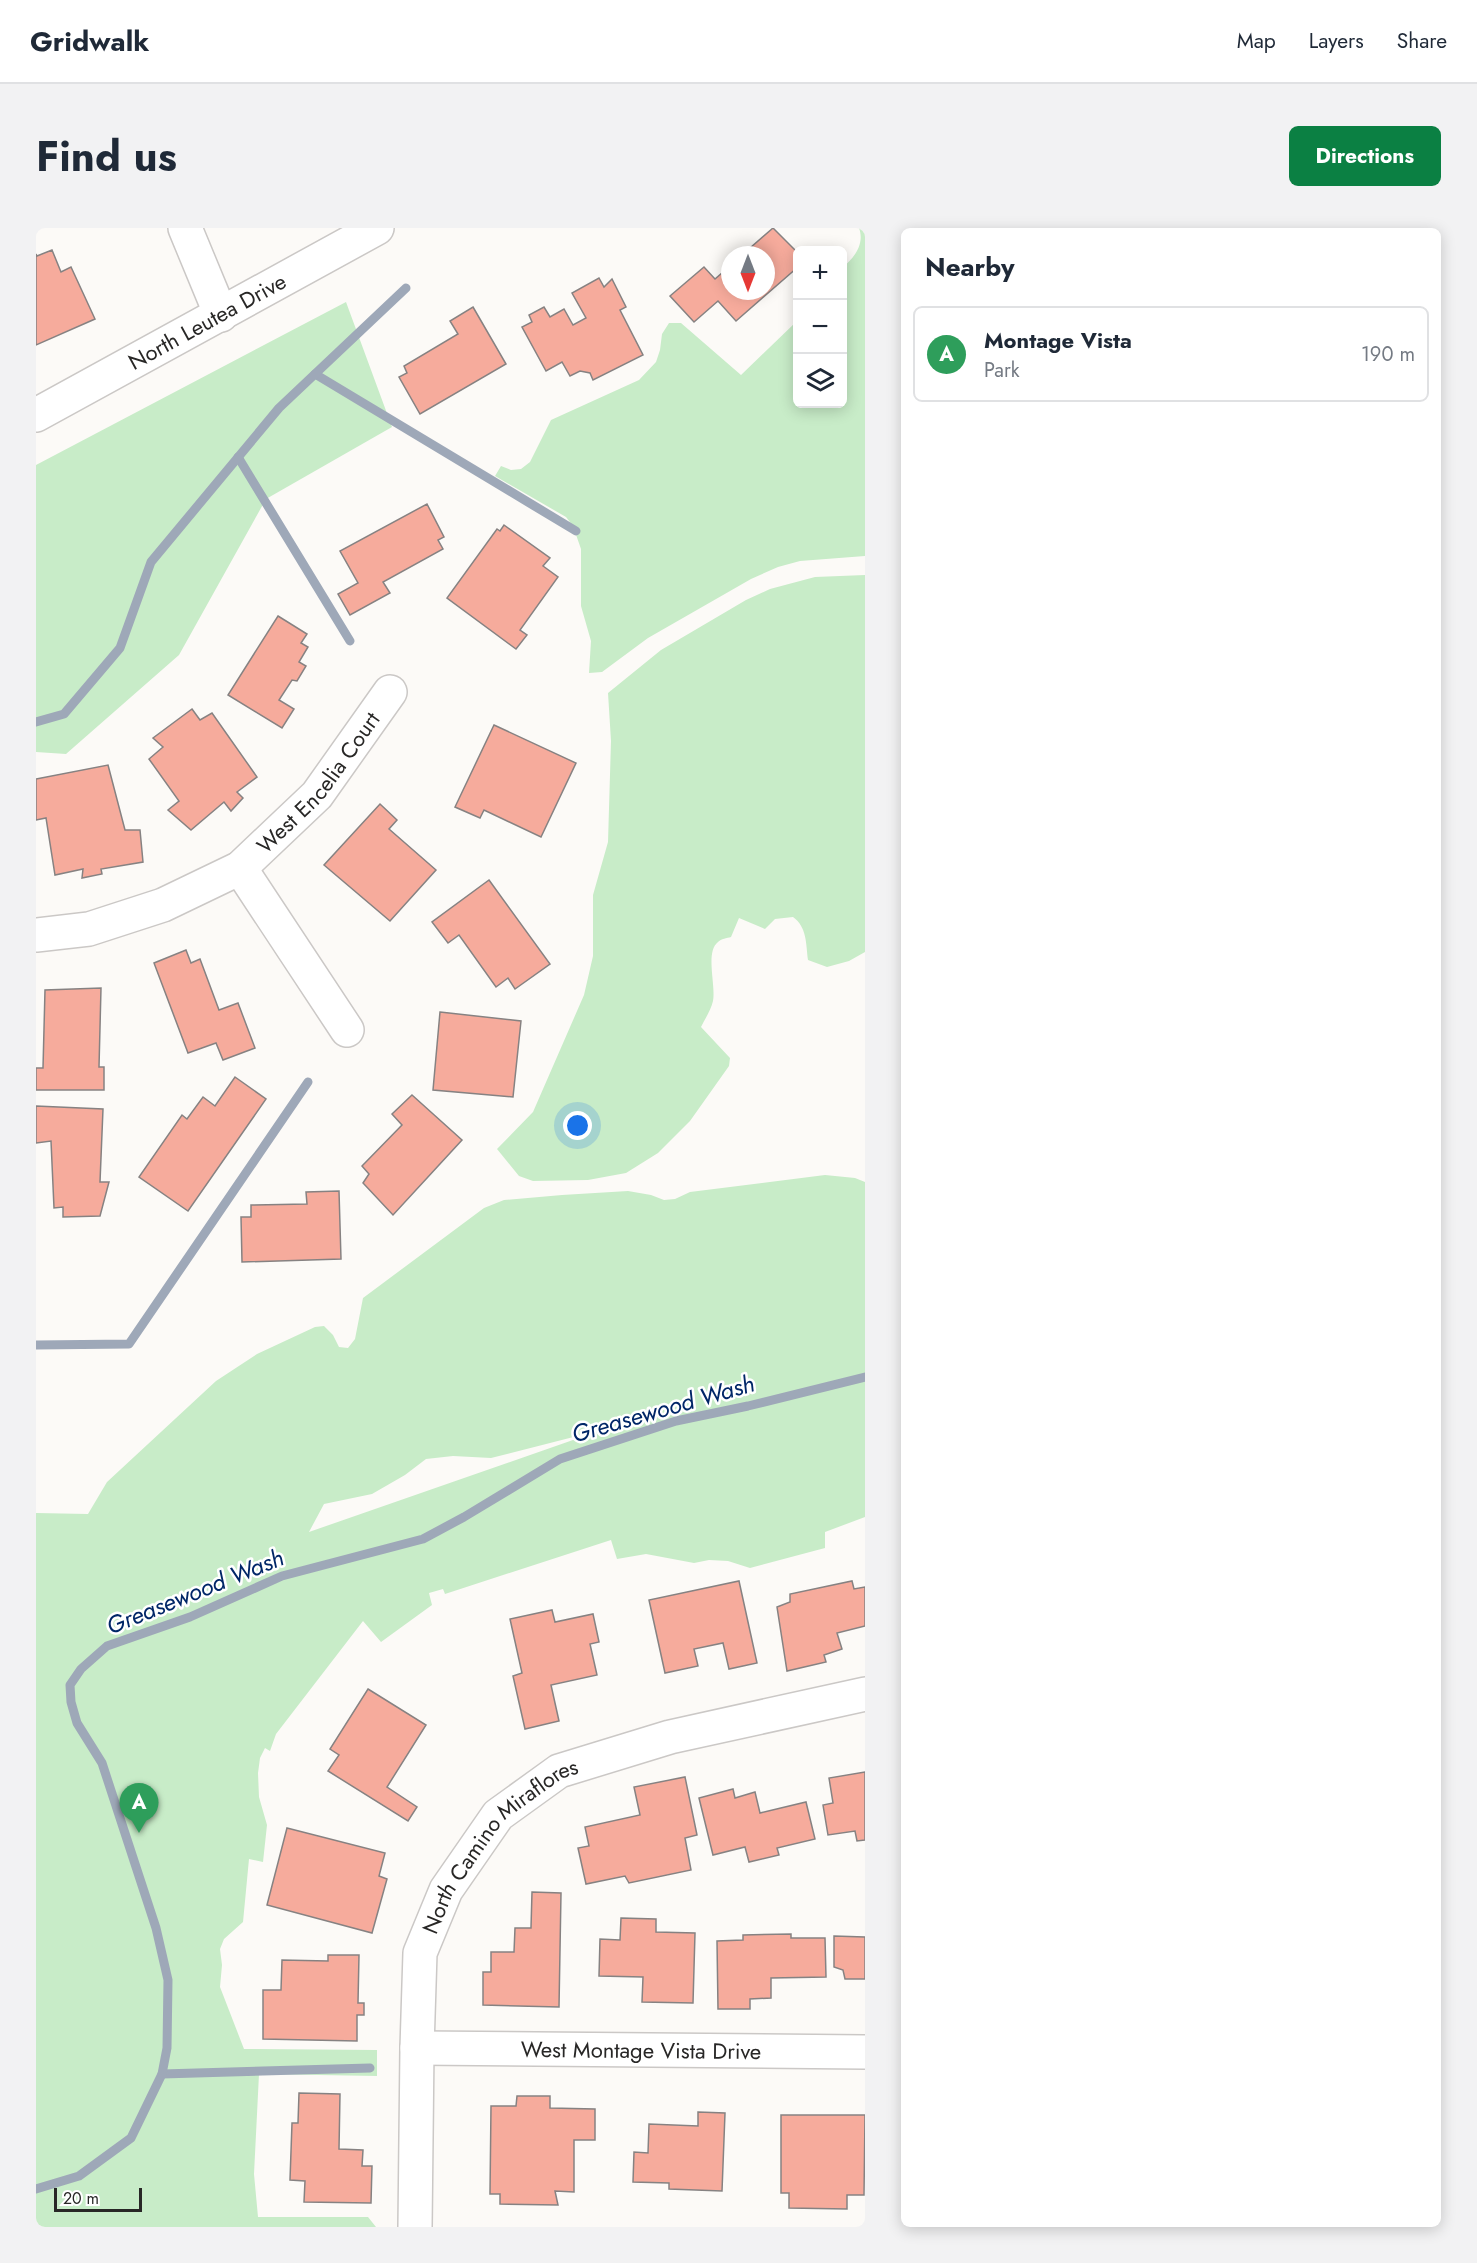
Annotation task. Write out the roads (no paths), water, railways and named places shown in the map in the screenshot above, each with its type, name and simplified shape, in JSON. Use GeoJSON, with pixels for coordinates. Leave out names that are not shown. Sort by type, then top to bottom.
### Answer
{"type":"FeatureCollection","features":[{"type":"Feature","properties":{"kind":"street"},"geometry":{"type":"LineString","coordinates":[[185,228],[220,315]]}},
{"type":"Feature","properties":{"kind":"street","name":"North Leutea Drive"},"geometry":{"type":"LineString","coordinates":[[36,415],[377,228]]}},
{"type":"Feature","properties":{"kind":"street","name":"West Encelia Court"},"geometry":{"type":"LineString","coordinates":[[36,934],[89,929],[163,905],[240,868],[317,795],[390,692]]}},
{"type":"Feature","properties":{"kind":"street","name":"West Encelia Court"},"geometry":{"type":"LineString","coordinates":[[240,868],[347,1030]]}},
{"type":"Feature","properties":{"kind":"street","name":"North Camino Miraflores"},"geometry":{"type":"LineString","coordinates":[[415,2227],[420,1953],[446,1890],[498,1815],[559,1771],[670,1737],[865,1694]]}},
{"type":"Feature","properties":{"kind":"street","name":"West Montage Vista Drive"},"geometry":{"type":"LineString","coordinates":[[417,2048],[865,2052]]}},
{"type":"Feature","properties":{"kind":"waterway"},"geometry":{"type":"LineString","coordinates":[[36,722],[64,714],[120,648],[151,562],[279,408],[406,288]]}},
{"type":"Feature","properties":{"kind":"waterway"},"geometry":{"type":"LineString","coordinates":[[315,374],[576,531]]}},
{"type":"Feature","properties":{"kind":"waterway"},"geometry":{"type":"LineString","coordinates":[[238,457],[350,641]]}},
{"type":"Feature","properties":{"kind":"waterway"},"geometry":{"type":"LineString","coordinates":[[36,1345],[129,1344],[308,1082]]}},
{"type":"Feature","properties":{"kind":"waterway","name":"Greasewood Wash"},"geometry":{"type":"LineString","coordinates":[[36,2189],[79,2176],[131,2138],[162,2074],[167,2048],[168,1980],[156,1928],[102,1763],[77,1723],[71,1702],[70,1685],[81,1669],[107,1646],[190,1617],[282,1576],[423,1539],[560,1459],[676,1421],[865,1377]]}},
{"type":"Feature","properties":{"kind":"waterway"},"geometry":{"type":"LineString","coordinates":[[162,2074],[370,2068]]}},
{"type":"Feature","properties":{"kind":"place","name":"Montage Vista"},"geometry":{"type":"Point","coordinates":[139,1833]}}]}
